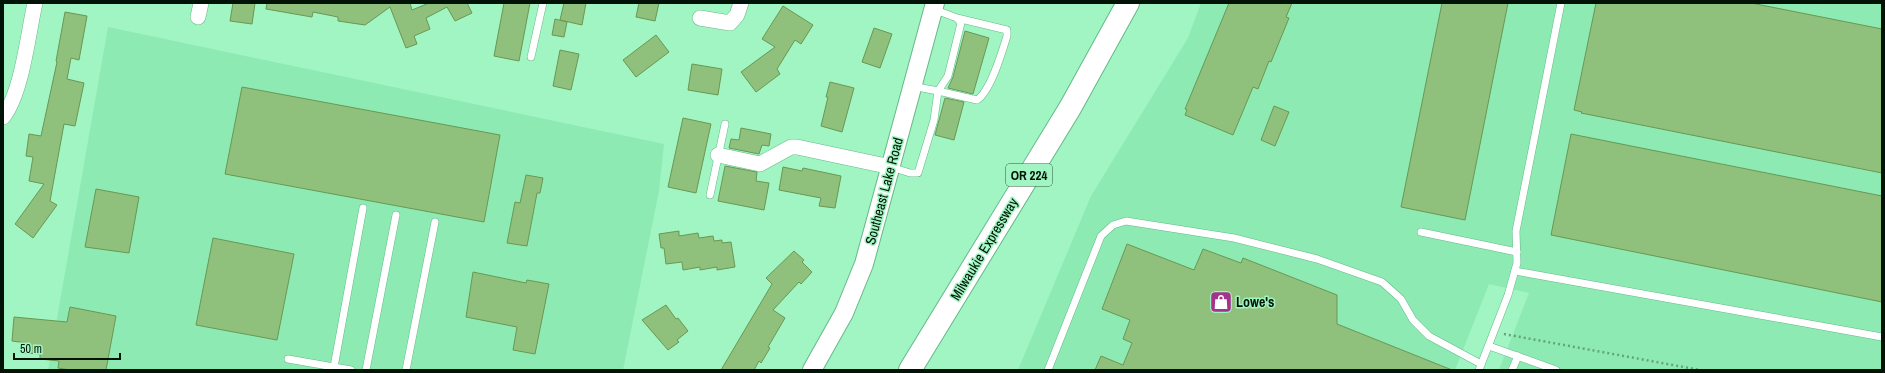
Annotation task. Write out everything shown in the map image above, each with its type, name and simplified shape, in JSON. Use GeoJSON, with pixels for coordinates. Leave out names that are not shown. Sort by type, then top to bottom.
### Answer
{"type":"FeatureCollection","features":[{"type":"Feature","properties":{"kind":"highway","name":"Milwaukie Expressway"},"geometry":{"type":"LineString","coordinates":[[910,370],[1070,108],[1128,3]]}},
{"type":"Feature","properties":{"kind":"street"},"geometry":{"type":"LineString","coordinates":[[3,117],[14,96],[18,83],[35,3]]}},
{"type":"Feature","properties":{"kind":"street"},"geometry":{"type":"LineString","coordinates":[[700,18],[730,23],[737,15],[741,3]]}},
{"type":"Feature","properties":{"kind":"street","name":"Southeast Lake Road"},"geometry":{"type":"LineString","coordinates":[[812,370],[844,313],[855,287],[873,234],[934,6]]}},
{"type":"Feature","properties":{"kind":"street"},"geometry":{"type":"LineString","coordinates":[[718,155],[760,164],[765,163],[791,146],[891,167]]}},
{"type":"Feature","properties":{"kind":"lane"},"geometry":{"type":"LineString","coordinates":[[531,57],[543,3]]}},
{"type":"Feature","properties":{"kind":"lane"},"geometry":{"type":"LineString","coordinates":[[1048,370],[1101,236],[1113,225],[1126,221],[1234,238],[1317,259],[1382,282],[1400,299],[1413,320],[1429,336],[1480,367],[1508,295],[1517,263],[1516,231],[1561,3]]}},
{"type":"Feature","properties":{"kind":"lane"},"geometry":{"type":"LineString","coordinates":[[912,86],[977,100],[982,96],[991,78],[1007,36],[1006,30],[1001,27],[959,21],[934,6]]}},
{"type":"Feature","properties":{"kind":"lane"},"geometry":{"type":"LineString","coordinates":[[891,167],[910,173],[918,173],[934,120],[938,91],[948,76],[959,21]]}},
{"type":"Feature","properties":{"kind":"lane"},"geometry":{"type":"LineString","coordinates":[[710,194],[725,124]]}},
{"type":"Feature","properties":{"kind":"lane"},"geometry":{"type":"LineString","coordinates":[[334,367],[364,208]]}},
{"type":"Feature","properties":{"kind":"lane"},"geometry":{"type":"LineString","coordinates":[[366,370],[396,215]]}},
{"type":"Feature","properties":{"kind":"lane"},"geometry":{"type":"LineString","coordinates":[[406,370],[435,222]]}},
{"type":"Feature","properties":{"kind":"lane"},"geometry":{"type":"LineString","coordinates":[[1421,232],[1517,252]]}},
{"type":"Feature","properties":{"kind":"lane"},"geometry":{"type":"LineString","coordinates":[[1515,271],[1882,337]]}},
{"type":"Feature","properties":{"kind":"lane"},"geometry":{"type":"LineString","coordinates":[[1488,346],[1556,370]]}},
{"type":"Feature","properties":{"kind":"lane"},"geometry":{"type":"LineString","coordinates":[[1512,370],[1518,356]]}},
{"type":"Feature","properties":{"kind":"lane"},"geometry":{"type":"LineString","coordinates":[[288,359],[351,370]]}},
{"type":"Feature","properties":{"kind":"path"},"geometry":{"type":"LineString","coordinates":[[1494,332],[1700,370]]}},
{"type":"Feature","properties":{"kind":"shaded area"},"geometry":{"type":"Polygon","coordinates":[[[1201,3],[1882,3],[1882,370],[1499,370],[1529,293],[1489,284],[1455,370],[1018,370],[1091,196],[1188,38],[1201,3]]]}},
{"type":"Feature","properties":{"kind":"shaded area"},"geometry":{"type":"Polygon","coordinates":[[[108,27],[664,144],[659,191],[623,370],[48,370],[108,27]]]}},
{"type":"Feature","properties":{"kind":"building"},"geometry":{"type":"Polygon","coordinates":[[[233,3],[255,3],[252,24],[230,21],[233,3]]]}},
{"type":"Feature","properties":{"kind":"building"},"geometry":{"type":"Polygon","coordinates":[[[267,3],[410,3],[412,10],[429,3],[467,3],[472,13],[455,21],[447,7],[426,18],[430,29],[414,36],[417,44],[406,48],[390,7],[365,25],[338,21],[338,17],[313,12],[312,17],[266,9],[267,3]]]}},
{"type":"Feature","properties":{"kind":"building"},"geometry":{"type":"Polygon","coordinates":[[[504,3],[530,3],[519,61],[494,56],[504,3]]]}},
{"type":"Feature","properties":{"kind":"building"},"geometry":{"type":"Polygon","coordinates":[[[564,3],[586,3],[582,25],[560,20],[564,3]]]}},
{"type":"Feature","properties":{"kind":"building"},"geometry":{"type":"Polygon","coordinates":[[[639,3],[659,3],[655,21],[636,17],[639,3]]]}},
{"type":"Feature","properties":{"kind":"building"},"geometry":{"type":"Polygon","coordinates":[[[1229,3],[1292,3],[1286,17],[1289,18],[1271,62],[1269,61],[1258,89],[1253,87],[1233,135],[1185,115],[1187,110],[1185,109],[1229,3]]]}},
{"type":"Feature","properties":{"kind":"building"},"geometry":{"type":"Polygon","coordinates":[[[1442,3],[1508,3],[1465,220],[1401,207],[1442,3]]]}},
{"type":"Feature","properties":{"kind":"building"},"geometry":{"type":"Polygon","coordinates":[[[1596,3],[1751,3],[1882,29],[1882,173],[1581,113],[1582,112],[1574,110],[1596,3]]]}},
{"type":"Feature","properties":{"kind":"building"},"geometry":{"type":"Polygon","coordinates":[[[783,6],[813,25],[801,44],[795,40],[777,69],[780,74],[756,92],[741,72],[775,47],[762,39],[783,6]]]}},
{"type":"Feature","properties":{"kind":"building"},"geometry":{"type":"Polygon","coordinates":[[[65,12],[87,16],[79,60],[71,58],[67,79],[84,83],[75,126],[64,124],[50,201],[57,205],[33,238],[15,224],[44,184],[29,181],[33,157],[26,156],[29,134],[41,136],[57,62],[65,12]]]}},
{"type":"Feature","properties":{"kind":"building"},"geometry":{"type":"Polygon","coordinates":[[[555,19],[567,22],[564,37],[552,35],[555,19]]]}},
{"type":"Feature","properties":{"kind":"building"},"geometry":{"type":"Polygon","coordinates":[[[874,28],[892,34],[880,68],[862,62],[874,28]]]}},
{"type":"Feature","properties":{"kind":"building"},"geometry":{"type":"Polygon","coordinates":[[[965,31],[989,38],[973,94],[948,88],[953,77],[965,31]]]}},
{"type":"Feature","properties":{"kind":"building"},"geometry":{"type":"Polygon","coordinates":[[[656,35],[669,52],[636,77],[623,60],[656,35]]]}},
{"type":"Feature","properties":{"kind":"building"},"geometry":{"type":"Polygon","coordinates":[[[560,50],[579,54],[571,90],[553,86],[560,50]]]}},
{"type":"Feature","properties":{"kind":"building"},"geometry":{"type":"Polygon","coordinates":[[[692,64],[722,69],[718,95],[688,90],[692,64]]]}},
{"type":"Feature","properties":{"kind":"building"},"geometry":{"type":"Polygon","coordinates":[[[830,82],[854,88],[842,132],[821,126],[830,82]]]}},
{"type":"Feature","properties":{"kind":"building"},"geometry":{"type":"Polygon","coordinates":[[[242,87],[500,135],[484,222],[225,174],[242,87]]]}},
{"type":"Feature","properties":{"kind":"building"},"geometry":{"type":"Polygon","coordinates":[[[945,98],[964,102],[954,140],[935,135],[945,98]]]}},
{"type":"Feature","properties":{"kind":"building"},"geometry":{"type":"Polygon","coordinates":[[[1274,106],[1289,112],[1275,146],[1261,140],[1274,106]]]}},
{"type":"Feature","properties":{"kind":"building"},"geometry":{"type":"Polygon","coordinates":[[[683,118],[711,124],[696,193],[668,187],[683,118]]]}},
{"type":"Feature","properties":{"kind":"building"},"geometry":{"type":"Polygon","coordinates":[[[741,128],[771,134],[769,146],[762,145],[759,154],[729,148],[731,139],[739,140],[741,128]]]}},
{"type":"Feature","properties":{"kind":"building"},"geometry":{"type":"Polygon","coordinates":[[[1571,134],[1882,196],[1882,302],[1551,235],[1571,134]]]}},
{"type":"Feature","properties":{"kind":"building"},"geometry":{"type":"Polygon","coordinates":[[[725,166],[757,172],[756,181],[769,183],[764,210],[718,201],[725,166]]]}},
{"type":"Feature","properties":{"kind":"building"},"geometry":{"type":"Polygon","coordinates":[[[783,167],[802,171],[803,168],[841,176],[835,208],[819,206],[821,198],[779,190],[783,167]]]}},
{"type":"Feature","properties":{"kind":"building"},"geometry":{"type":"Polygon","coordinates":[[[526,175],[543,178],[540,193],[537,193],[527,246],[507,243],[515,202],[520,203],[526,175]]]}},
{"type":"Feature","properties":{"kind":"building"},"geometry":{"type":"Polygon","coordinates":[[[96,189],[139,197],[129,253],[85,247],[96,189]]]}},
{"type":"Feature","properties":{"kind":"building"},"geometry":{"type":"Polygon","coordinates":[[[679,231],[679,236],[698,233],[699,238],[713,236],[714,241],[722,240],[722,243],[731,242],[735,267],[717,270],[717,267],[700,270],[700,267],[683,270],[682,262],[666,264],[664,248],[661,248],[659,234],[679,231]]]}},
{"type":"Feature","properties":{"kind":"building"},"geometry":{"type":"Polygon","coordinates":[[[213,238],[294,254],[277,340],[196,325],[213,238]]]}},
{"type":"Feature","properties":{"kind":"building","name":"Lowe's"},"geometry":{"type":"Polygon","coordinates":[[[1127,244],[1194,270],[1203,249],[1241,263],[1243,258],[1337,295],[1337,324],[1452,370],[1095,370],[1101,356],[1123,365],[1132,343],[1123,339],[1130,320],[1102,309],[1127,244]]]}},
{"type":"Feature","properties":{"kind":"building"},"geometry":{"type":"Polygon","coordinates":[[[794,251],[804,260],[802,262],[812,272],[801,284],[799,282],[773,310],[785,318],[768,347],[770,348],[761,363],[759,361],[754,370],[721,370],[772,284],[766,278],[794,251]]]}},
{"type":"Feature","properties":{"kind":"building"},"geometry":{"type":"Polygon","coordinates":[[[473,272],[526,283],[527,280],[549,284],[535,354],[513,350],[517,327],[466,317],[473,272]]]}},
{"type":"Feature","properties":{"kind":"building"},"geometry":{"type":"Polygon","coordinates":[[[666,305],[676,319],[678,318],[688,331],[677,340],[679,342],[668,350],[642,320],[666,305]]]}},
{"type":"Feature","properties":{"kind":"building"},"geometry":{"type":"Polygon","coordinates":[[[70,307],[116,316],[106,370],[70,370],[58,368],[59,361],[40,359],[40,354],[25,353],[26,343],[12,341],[14,317],[67,322],[70,307]]]}},
{"type":"Feature","properties":{"kind":"place","name":"Lowe's"},"geometry":{"type":"Point","coordinates":[1221,302]}}]}
